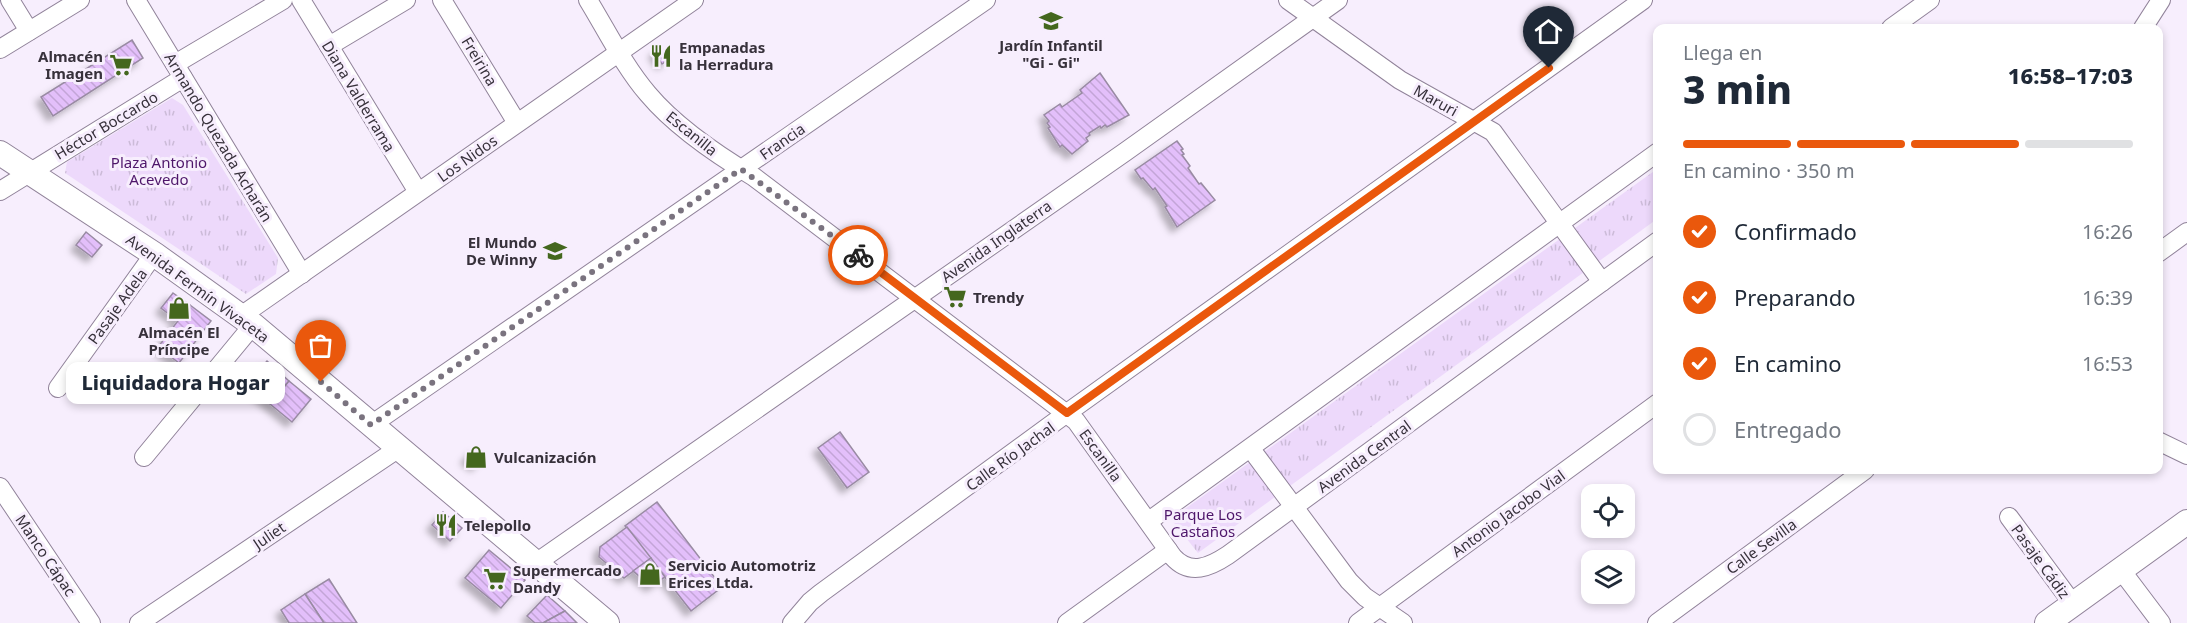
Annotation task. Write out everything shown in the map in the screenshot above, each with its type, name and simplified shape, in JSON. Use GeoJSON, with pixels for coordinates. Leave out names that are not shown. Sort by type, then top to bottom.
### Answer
{"type":"FeatureCollection","features":[{"type":"Feature","properties":{"kind":"main road","name":"Avenida Fermín Vivaceta"},"geometry":{"type":"LineString","coordinates":[[0,153],[154,254],[247,321],[607,623]]}},
{"type":"Feature","properties":{"kind":"main road"},"geometry":{"type":"LineString","coordinates":[[2048,623],[2187,522]]}},
{"type":"Feature","properties":{"kind":"street"},"geometry":{"type":"LineString","coordinates":[[10,0],[29,31]]}},
{"type":"Feature","properties":{"kind":"street"},"geometry":{"type":"LineString","coordinates":[[0,49],[80,0]]}},
{"type":"Feature","properties":{"kind":"street","name":"Armando Quezada Acharán"},"geometry":{"type":"LineString","coordinates":[[136,0],[302,273]]}},
{"type":"Feature","properties":{"kind":"street","name":"Héctor Boccardo"},"geometry":{"type":"LineString","coordinates":[[0,191],[283,0]]}},
{"type":"Feature","properties":{"kind":"street","name":"Diana Valderrama"},"geometry":{"type":"LineString","coordinates":[[301,0],[418,192]]}},
{"type":"Feature","properties":{"kind":"street"},"geometry":{"type":"LineString","coordinates":[[329,46],[406,0]]}},
{"type":"Feature","properties":{"kind":"street","name":"Freirina"},"geometry":{"type":"LineString","coordinates":[[442,0],[517,123]]}},
{"type":"Feature","properties":{"kind":"street","name":"Escanilla"},"geometry":{"type":"LineString","coordinates":[[588,0],[646,91],[662,108],[725,159],[1067,413],[1082,428],[1168,550]]}},
{"type":"Feature","properties":{"kind":"street","name":"Los Nidos"},"geometry":{"type":"LineString","coordinates":[[144,457],[247,321],[302,273],[694,0]]}},
{"type":"Feature","properties":{"kind":"street","name":"Francia"},"geometry":{"type":"LineString","coordinates":[[371,425],[986,0]]}},
{"type":"Feature","properties":{"kind":"street","name":"Maruri"},"geometry":{"type":"LineString","coordinates":[[1288,0],[1400,80],[1487,127],[1497,136],[1602,282]]}},
{"type":"Feature","properties":{"kind":"street","name":"Avenida Inglaterra"},"geometry":{"type":"LineString","coordinates":[[536,563],[1125,152],[1338,0]]}},
{"type":"Feature","properties":{"kind":"street","name":"Calle Río Jachal"},"geometry":{"type":"LineString","coordinates":[[792,623],[821,593],[1067,413],[1642,0]]}},
{"type":"Feature","properties":{"kind":"street"},"geometry":{"type":"LineString","coordinates":[[1897,24],[1930,0]]}},
{"type":"Feature","properties":{"kind":"street"},"geometry":{"type":"LineString","coordinates":[[2146,24],[2161,0]]}},
{"type":"Feature","properties":{"kind":"street"},"geometry":{"type":"LineString","coordinates":[[1149,521],[1653,156]]}},
{"type":"Feature","properties":{"kind":"street"},"geometry":{"type":"LineString","coordinates":[[2163,249],[2187,232]]}},
{"type":"Feature","properties":{"kind":"street","name":"Avenida Central"},"geometry":{"type":"LineString","coordinates":[[1168,550],[1186,568],[1197,569],[1211,566],[1653,245]]}},
{"type":"Feature","properties":{"kind":"street","name":"Pasaje Adela"},"geometry":{"type":"LineString","coordinates":[[58,388],[154,254]]}},
{"type":"Feature","properties":{"kind":"street","name":"Antonio Jacobo Vial"},"geometry":{"type":"LineString","coordinates":[[1358,623],[1653,407]]}},
{"type":"Feature","properties":{"kind":"street"},"geometry":{"type":"LineString","coordinates":[[2163,443],[2187,455]]}},
{"type":"Feature","properties":{"kind":"street","name":"Juliet"},"geometry":{"type":"LineString","coordinates":[[139,623],[399,448]]}},
{"type":"Feature","properties":{"kind":"street"},"geometry":{"type":"LineString","coordinates":[[1251,448],[1349,581],[1365,597],[1403,623]]}},
{"type":"Feature","properties":{"kind":"street","name":"Calle Sevilla"},"geometry":{"type":"LineString","coordinates":[[1657,623],[1860,474]]}},
{"type":"Feature","properties":{"kind":"street","name":"Manco Cápac"},"geometry":{"type":"LineString","coordinates":[[0,487],[91,623]]}},
{"type":"Feature","properties":{"kind":"street","name":"Pasaje Cádiz"},"geometry":{"type":"LineString","coordinates":[[2009,517],[2073,604]]}},
{"type":"Feature","properties":{"kind":"street"},"geometry":{"type":"LineString","coordinates":[[1067,623],[1168,550]]}},
{"type":"Feature","properties":{"kind":"street"},"geometry":{"type":"LineString","coordinates":[[2121,570],[2161,623]]}},
{"type":"Feature","properties":{"kind":"green space","name":"Plaza Antonio Acevedo"},"geometry":{"type":"Polygon","coordinates":[[[172,98],[183,105],[278,258],[276,274],[246,294],[65,173],[67,162],[172,98]]]}},
{"type":"Feature","properties":{"kind":"green space","name":"Parque Los Castaños"},"geometry":{"type":"Polygon","coordinates":[[[1653,172],[1653,222],[1198,553],[1171,519],[1653,172]]]}},
{"type":"Feature","properties":{"kind":"building"},"geometry":{"type":"Polygon","coordinates":[[[132,40],[143,58],[53,116],[41,97],[132,40]]]}},
{"type":"Feature","properties":{"kind":"building","name":"Empanadas la Herradura"},"geometry":{"type":"Polygon","coordinates":[[[661,47],[669,59],[662,64],[654,52],[661,47]]]}},
{"type":"Feature","properties":{"kind":"building"},"geometry":{"type":"Polygon","coordinates":[[[1100,73],[1129,115],[1107,127],[1105,125],[1101,128],[1100,126],[1089,133],[1090,135],[1086,138],[1088,141],[1072,154],[1062,145],[1060,147],[1048,128],[1050,127],[1047,123],[1049,121],[1044,115],[1060,104],[1062,107],[1082,93],[1080,90],[1100,73]]]}},
{"type":"Feature","properties":{"kind":"building"},"geometry":{"type":"Polygon","coordinates":[[[1177,141],[1183,149],[1181,150],[1184,154],[1182,155],[1190,166],[1188,168],[1199,184],[1201,183],[1215,200],[1177,227],[1155,188],[1153,190],[1135,170],[1177,141]]]}},
{"type":"Feature","properties":{"kind":"building"},"geometry":{"type":"Polygon","coordinates":[[[86,232],[102,245],[92,257],[76,245],[86,232]]]}},
{"type":"Feature","properties":{"kind":"building"},"geometry":{"type":"Polygon","coordinates":[[[173,293],[190,305],[178,321],[161,308],[173,293]]]}},
{"type":"Feature","properties":{"kind":"building"},"geometry":{"type":"Polygon","coordinates":[[[190,305],[211,321],[179,363],[158,347],[190,305]]]}},
{"type":"Feature","properties":{"kind":"building"},"geometry":{"type":"Polygon","coordinates":[[[267,361],[289,381],[270,404],[247,384],[267,361]]]}},
{"type":"Feature","properties":{"kind":"building"},"geometry":{"type":"Polygon","coordinates":[[[289,381],[311,399],[292,422],[270,404],[289,381]]]}},
{"type":"Feature","properties":{"kind":"building"},"geometry":{"type":"Polygon","coordinates":[[[840,432],[869,472],[847,488],[818,448],[840,432]]]}},
{"type":"Feature","properties":{"kind":"building","name":"Vulcanización"},"geometry":{"type":"Polygon","coordinates":[[[475,448],[485,456],[476,466],[466,458],[475,448]]]}},
{"type":"Feature","properties":{"kind":"building"},"geometry":{"type":"Polygon","coordinates":[[[657,502],[722,587],[691,611],[625,526],[657,502]]]}},
{"type":"Feature","properties":{"kind":"building"},"geometry":{"type":"Polygon","coordinates":[[[443,512],[462,528],[450,541],[432,525],[443,512]]]}},
{"type":"Feature","properties":{"kind":"building"},"geometry":{"type":"Polygon","coordinates":[[[627,527],[651,558],[624,578],[599,557],[600,547],[627,527]]]}},
{"type":"Feature","properties":{"kind":"building","name":"Supermercado Dandy"},"geometry":{"type":"Polygon","coordinates":[[[489,550],[525,580],[501,608],[465,578],[489,550]]]}},
{"type":"Feature","properties":{"kind":"building","name":"Servicio Automotriz Erices Ltda."},"geometry":{"type":"Polygon","coordinates":[[[651,558],[665,577],[651,586],[633,571],[651,558]]]}},
{"type":"Feature","properties":{"kind":"building"},"geometry":{"type":"Polygon","coordinates":[[[329,579],[357,623],[324,623],[305,594],[329,579]]]}},
{"type":"Feature","properties":{"kind":"building"},"geometry":{"type":"Polygon","coordinates":[[[305,594],[324,623],[289,623],[281,610],[305,594]]]}},
{"type":"Feature","properties":{"kind":"building"},"geometry":{"type":"Polygon","coordinates":[[[547,595],[565,611],[543,623],[535,623],[527,616],[547,595]]]}},
{"type":"Feature","properties":{"kind":"building"},"geometry":{"type":"Polygon","coordinates":[[[565,611],[577,623],[543,623],[565,611]]]}},
{"type":"Feature","properties":{"kind":"way so far"},"geometry":{"type":"LineString","coordinates":[[321,382],[371,425],[741,169],[858,255]]}},
{"type":"Feature","properties":{"kind":"place","name":"Jardín Infantil \"Gi - Gi\""},"geometry":{"type":"Point","coordinates":[1051,21]}},
{"type":"Feature","properties":{"kind":"place","name":"Empanadas la Herradura"},"geometry":{"type":"Point","coordinates":[661,56]}},
{"type":"Feature","properties":{"kind":"place","name":"Almacén Imagen"},"geometry":{"type":"Point","coordinates":[121,65]}},
{"type":"Feature","properties":{"kind":"place","name":"El Mundo De Winny"},"geometry":{"type":"Point","coordinates":[555,251]}},
{"type":"Feature","properties":{"kind":"place","name":"Trendy"},"geometry":{"type":"Point","coordinates":[955,297]}},
{"type":"Feature","properties":{"kind":"place","name":"Almacén El Príncipe"},"geometry":{"type":"Point","coordinates":[179,308]}},
{"type":"Feature","properties":{"kind":"place","name":"Liquidadora Hogar"},"geometry":{"type":"Point","coordinates":[321,382]}},
{"type":"Feature","properties":{"kind":"place","name":"Vulcanización"},"geometry":{"type":"Point","coordinates":[476,457]}},
{"type":"Feature","properties":{"kind":"place","name":"Telepollo"},"geometry":{"type":"Point","coordinates":[446,525]}},
{"type":"Feature","properties":{"kind":"place","name":"Servicio Automotriz Erices Ltda."},"geometry":{"type":"Point","coordinates":[650,574]}},
{"type":"Feature","properties":{"kind":"place","name":"Supermercado Dandy"},"geometry":{"type":"Point","coordinates":[495,579]}},
{"type":"Feature","properties":{"kind":"route"},"geometry":{"type":"LineString","coordinates":[[858,255],[1067,413],[1549,68]]}}]}
